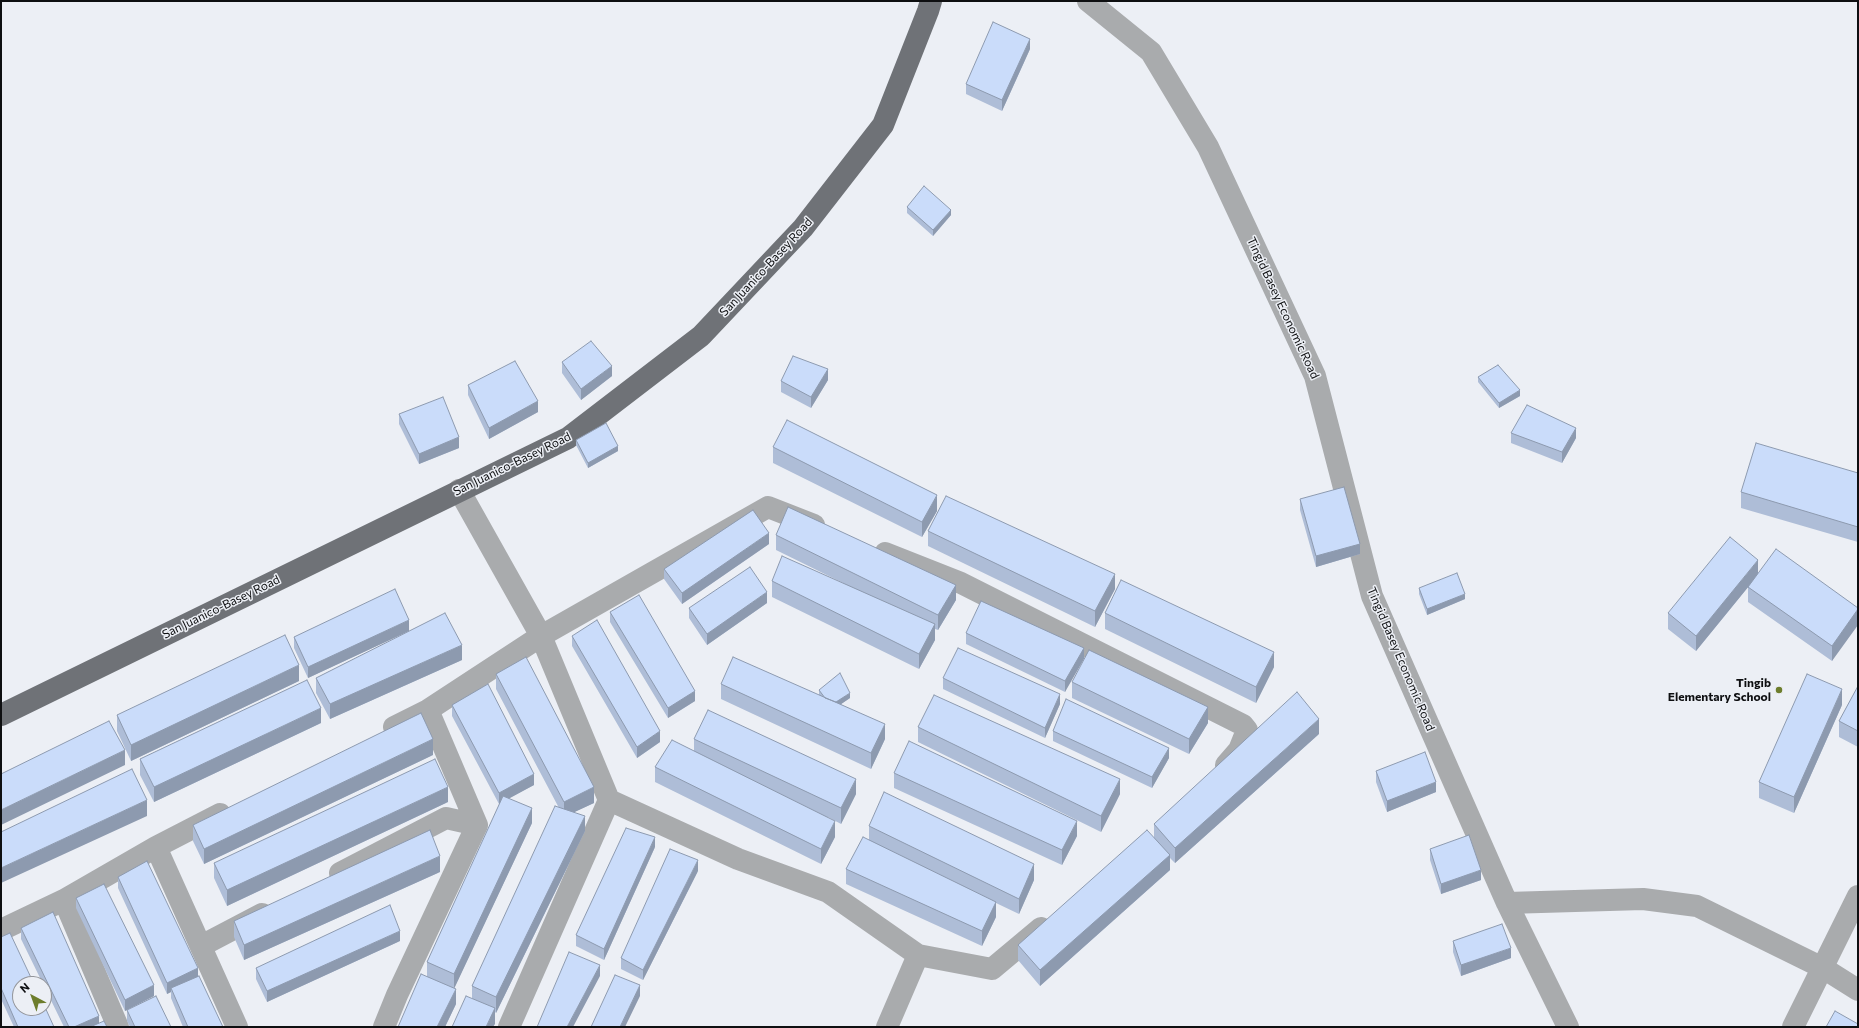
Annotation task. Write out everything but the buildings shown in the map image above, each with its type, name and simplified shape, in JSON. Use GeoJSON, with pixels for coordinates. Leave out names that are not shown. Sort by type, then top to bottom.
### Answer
{"type":"FeatureCollection","features":[{"type":"Feature","properties":{"kind":"main road","name":"San Juanico-Basey Road"},"geometry":{"type":"LineString","coordinates":[[1,715],[568,438],[702,336],[803,228],[883,125],[931,1]]}},
{"type":"Feature","properties":{"kind":"street","name":"Tingid Basey Economic Road"},"geometry":{"type":"LineString","coordinates":[[1088,1],[1151,52],[1208,147],[1315,376],[1372,596],[1508,903],[1568,1027]]}},
{"type":"Feature","properties":{"kind":"street"},"geometry":{"type":"LineString","coordinates":[[459,490],[541,636],[609,800],[738,860],[828,892],[918,955],[992,969],[1058,914]]}},
{"type":"Feature","properties":{"kind":"street"},"geometry":{"type":"LineString","coordinates":[[379,735],[428,710],[541,636],[768,507],[834,533]]}},
{"type":"Feature","properties":{"kind":"street"},"geometry":{"type":"LineString","coordinates":[[864,545],[961,583],[1243,725],[1247,730],[1239,750],[1209,782]]}},
{"type":"Feature","properties":{"kind":"street"},"geometry":{"type":"LineString","coordinates":[[384,1027],[397,995],[476,825],[428,710]]}},
{"type":"Feature","properties":{"kind":"street"},"geometry":{"type":"LineString","coordinates":[[509,1027],[609,800]]}},
{"type":"Feature","properties":{"kind":"street"},"geometry":{"type":"LineString","coordinates":[[1,930],[64,900],[156,846],[239,804]]}},
{"type":"Feature","properties":{"kind":"street"},"geometry":{"type":"LineString","coordinates":[[320,884],[446,818],[476,825]]}},
{"type":"Feature","properties":{"kind":"street"},"geometry":{"type":"LineString","coordinates":[[156,846],[237,1027]]}},
{"type":"Feature","properties":{"kind":"street"},"geometry":{"type":"LineString","coordinates":[[1793,1027],[1858,896]]}},
{"type":"Feature","properties":{"kind":"street"},"geometry":{"type":"LineString","coordinates":[[1508,903],[1643,899],[1697,906],[1823,968],[1858,990]]}},
{"type":"Feature","properties":{"kind":"street"},"geometry":{"type":"LineString","coordinates":[[64,900],[118,1027]]}},
{"type":"Feature","properties":{"kind":"street"},"geometry":{"type":"LineString","coordinates":[[200,946],[278,906]]}},
{"type":"Feature","properties":{"kind":"street"},"geometry":{"type":"LineString","coordinates":[[887,1027],[918,955]]}},
{"type":"Feature","properties":{"kind":"place","name":"Tingib Elementary School"},"geometry":{"type":"Point","coordinates":[1779,690]}}]}
